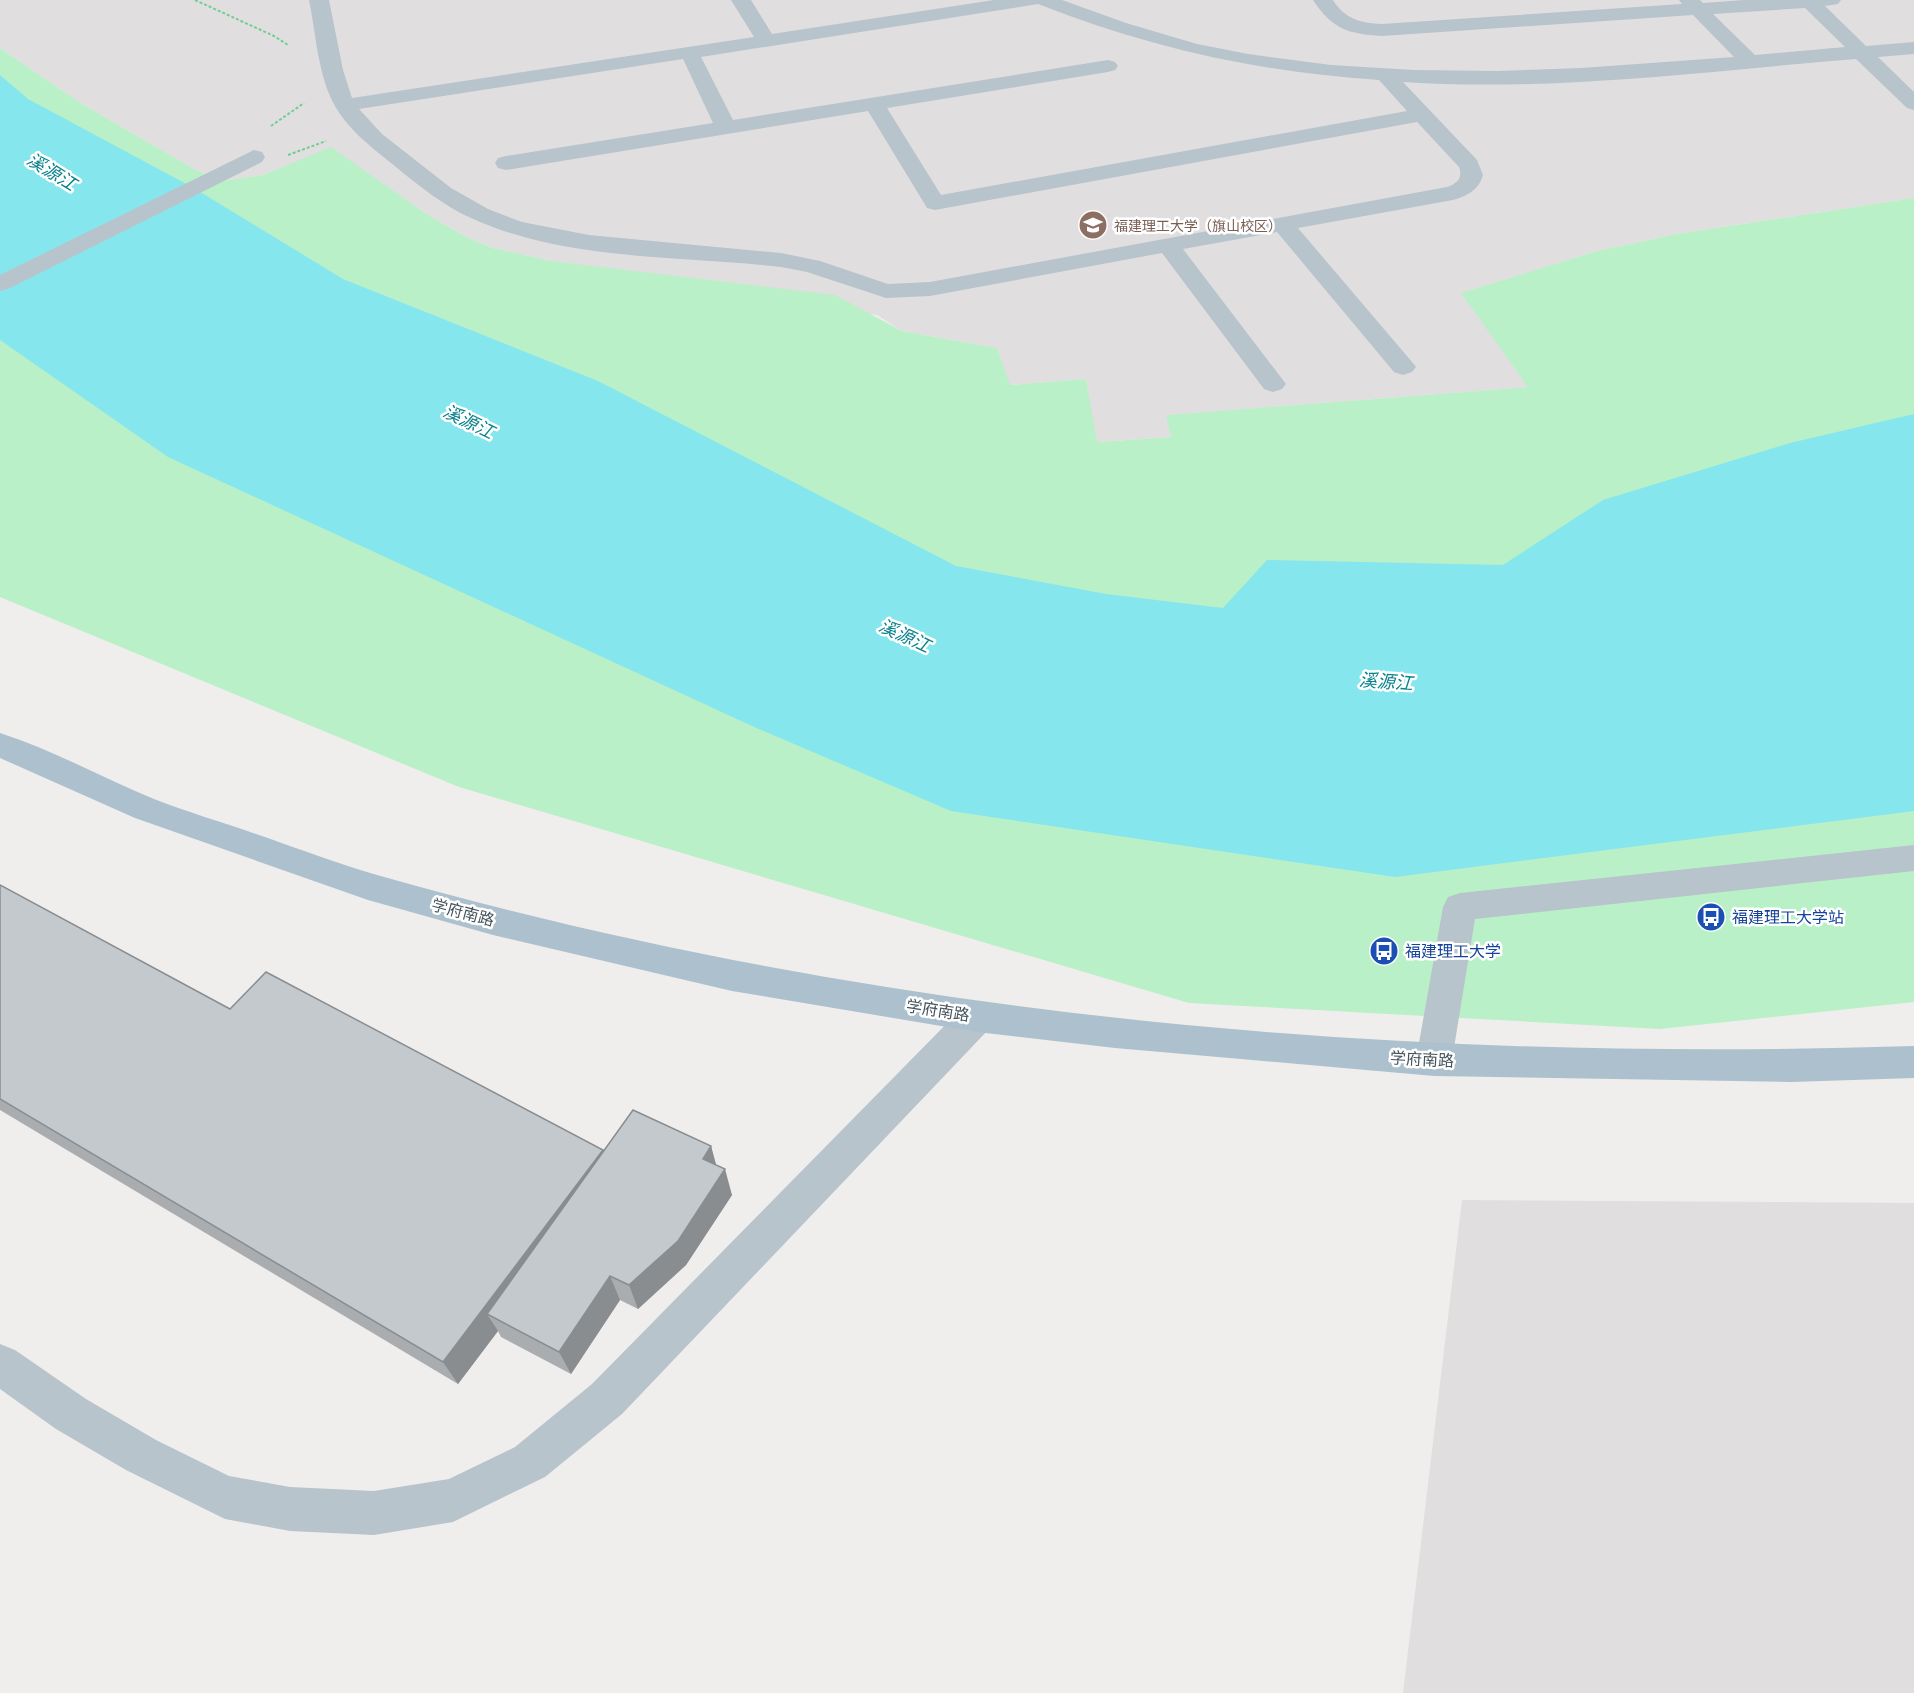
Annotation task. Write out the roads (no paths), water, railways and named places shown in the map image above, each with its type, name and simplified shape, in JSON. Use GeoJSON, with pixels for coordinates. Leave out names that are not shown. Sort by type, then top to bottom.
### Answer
{"type":"FeatureCollection","features":[{"type":"Feature","properties":{"kind":"main road","name":"学府南路"},"geometry":{"type":"LineString","coordinates":[[0,746],[146,809],[270,854],[368,886],[493,921],[732,976],[977,1017],[1127,1034],[1434,1060],[1688,1066],[1791,1066],[1914,1062]]}},
{"type":"Feature","properties":{"kind":"street"},"geometry":{"type":"LineString","coordinates":[[319,0],[345,105],[379,143],[435,188],[479,214],[535,233],[574,239],[781,260],[812,266],[886,291],[930,289],[1453,193],[1465,188],[1472,182],[1473,173],[1469,165],[1386,76]]}},
{"type":"Feature","properties":{"kind":"street"},"geometry":{"type":"LineString","coordinates":[[741,0],[766,40]]}},
{"type":"Feature","properties":{"kind":"street"},"geometry":{"type":"LineString","coordinates":[[345,105],[1032,0]]}},
{"type":"Feature","properties":{"kind":"street"},"geometry":{"type":"LineString","coordinates":[[1044,0],[1123,29],[1211,53],[1295,67],[1386,76],[1518,78],[1914,48]]}},
{"type":"Feature","properties":{"kind":"street"},"geometry":{"type":"LineString","coordinates":[[1323,0],[1335,17],[1343,23],[1374,30],[1694,4],[1831,0]]}},
{"type":"Feature","properties":{"kind":"street"},"geometry":{"type":"LineString","coordinates":[[1809,1],[1914,104]]}},
{"type":"Feature","properties":{"kind":"street"},"geometry":{"type":"LineString","coordinates":[[1694,4],[1748,60]]}},
{"type":"Feature","properties":{"kind":"street"},"geometry":{"type":"LineString","coordinates":[[689,52],[726,127]]}},
{"type":"Feature","properties":{"kind":"street"},"geometry":{"type":"LineString","coordinates":[[506,163],[1108,66]]}},
{"type":"Feature","properties":{"kind":"street"},"geometry":{"type":"LineString","coordinates":[[874,104],[935,203],[1422,116]]}},
{"type":"Feature","properties":{"kind":"street"},"geometry":{"type":"LineString","coordinates":[[0,284],[254,157]]}},
{"type":"Feature","properties":{"kind":"street"},"geometry":{"type":"LineString","coordinates":[[1283,225],[1403,367]]}},
{"type":"Feature","properties":{"kind":"street"},"geometry":{"type":"LineString","coordinates":[[1168,246],[1273,384]]}},
{"type":"Feature","properties":{"kind":"street"},"geometry":{"type":"LineString","coordinates":[[1434,1060],[1460,907],[1914,858]]}},
{"type":"Feature","properties":{"kind":"street"},"geometry":{"type":"LineString","coordinates":[[0,1364],[71,1414],[141,1455],[225,1497],[290,1509],[375,1513],[453,1500],[530,1462],[607,1399],[977,1017]]}},
{"type":"Feature","properties":{"kind":"water","name":"溪源江"},"geometry":{"type":"Polygon","coordinates":[[[0,75],[28,99],[192,187],[343,279],[598,381],[956,566],[1106,594],[1223,608],[1267,560],[1503,565],[1603,500],[1790,443],[1914,414],[1914,811],[1395,877],[951,811],[752,726],[168,457],[0,340],[0,75]]]}},
{"type":"Feature","properties":{"kind":"place","name":"福建理工大学（旗山校区）"},"geometry":{"type":"Point","coordinates":[1093,225]}},
{"type":"Feature","properties":{"kind":"place","name":"福建理工大学站"},"geometry":{"type":"Point","coordinates":[1711,917]}},
{"type":"Feature","properties":{"kind":"place","name":"福建理工大学"},"geometry":{"type":"Point","coordinates":[1384,951]}}]}
